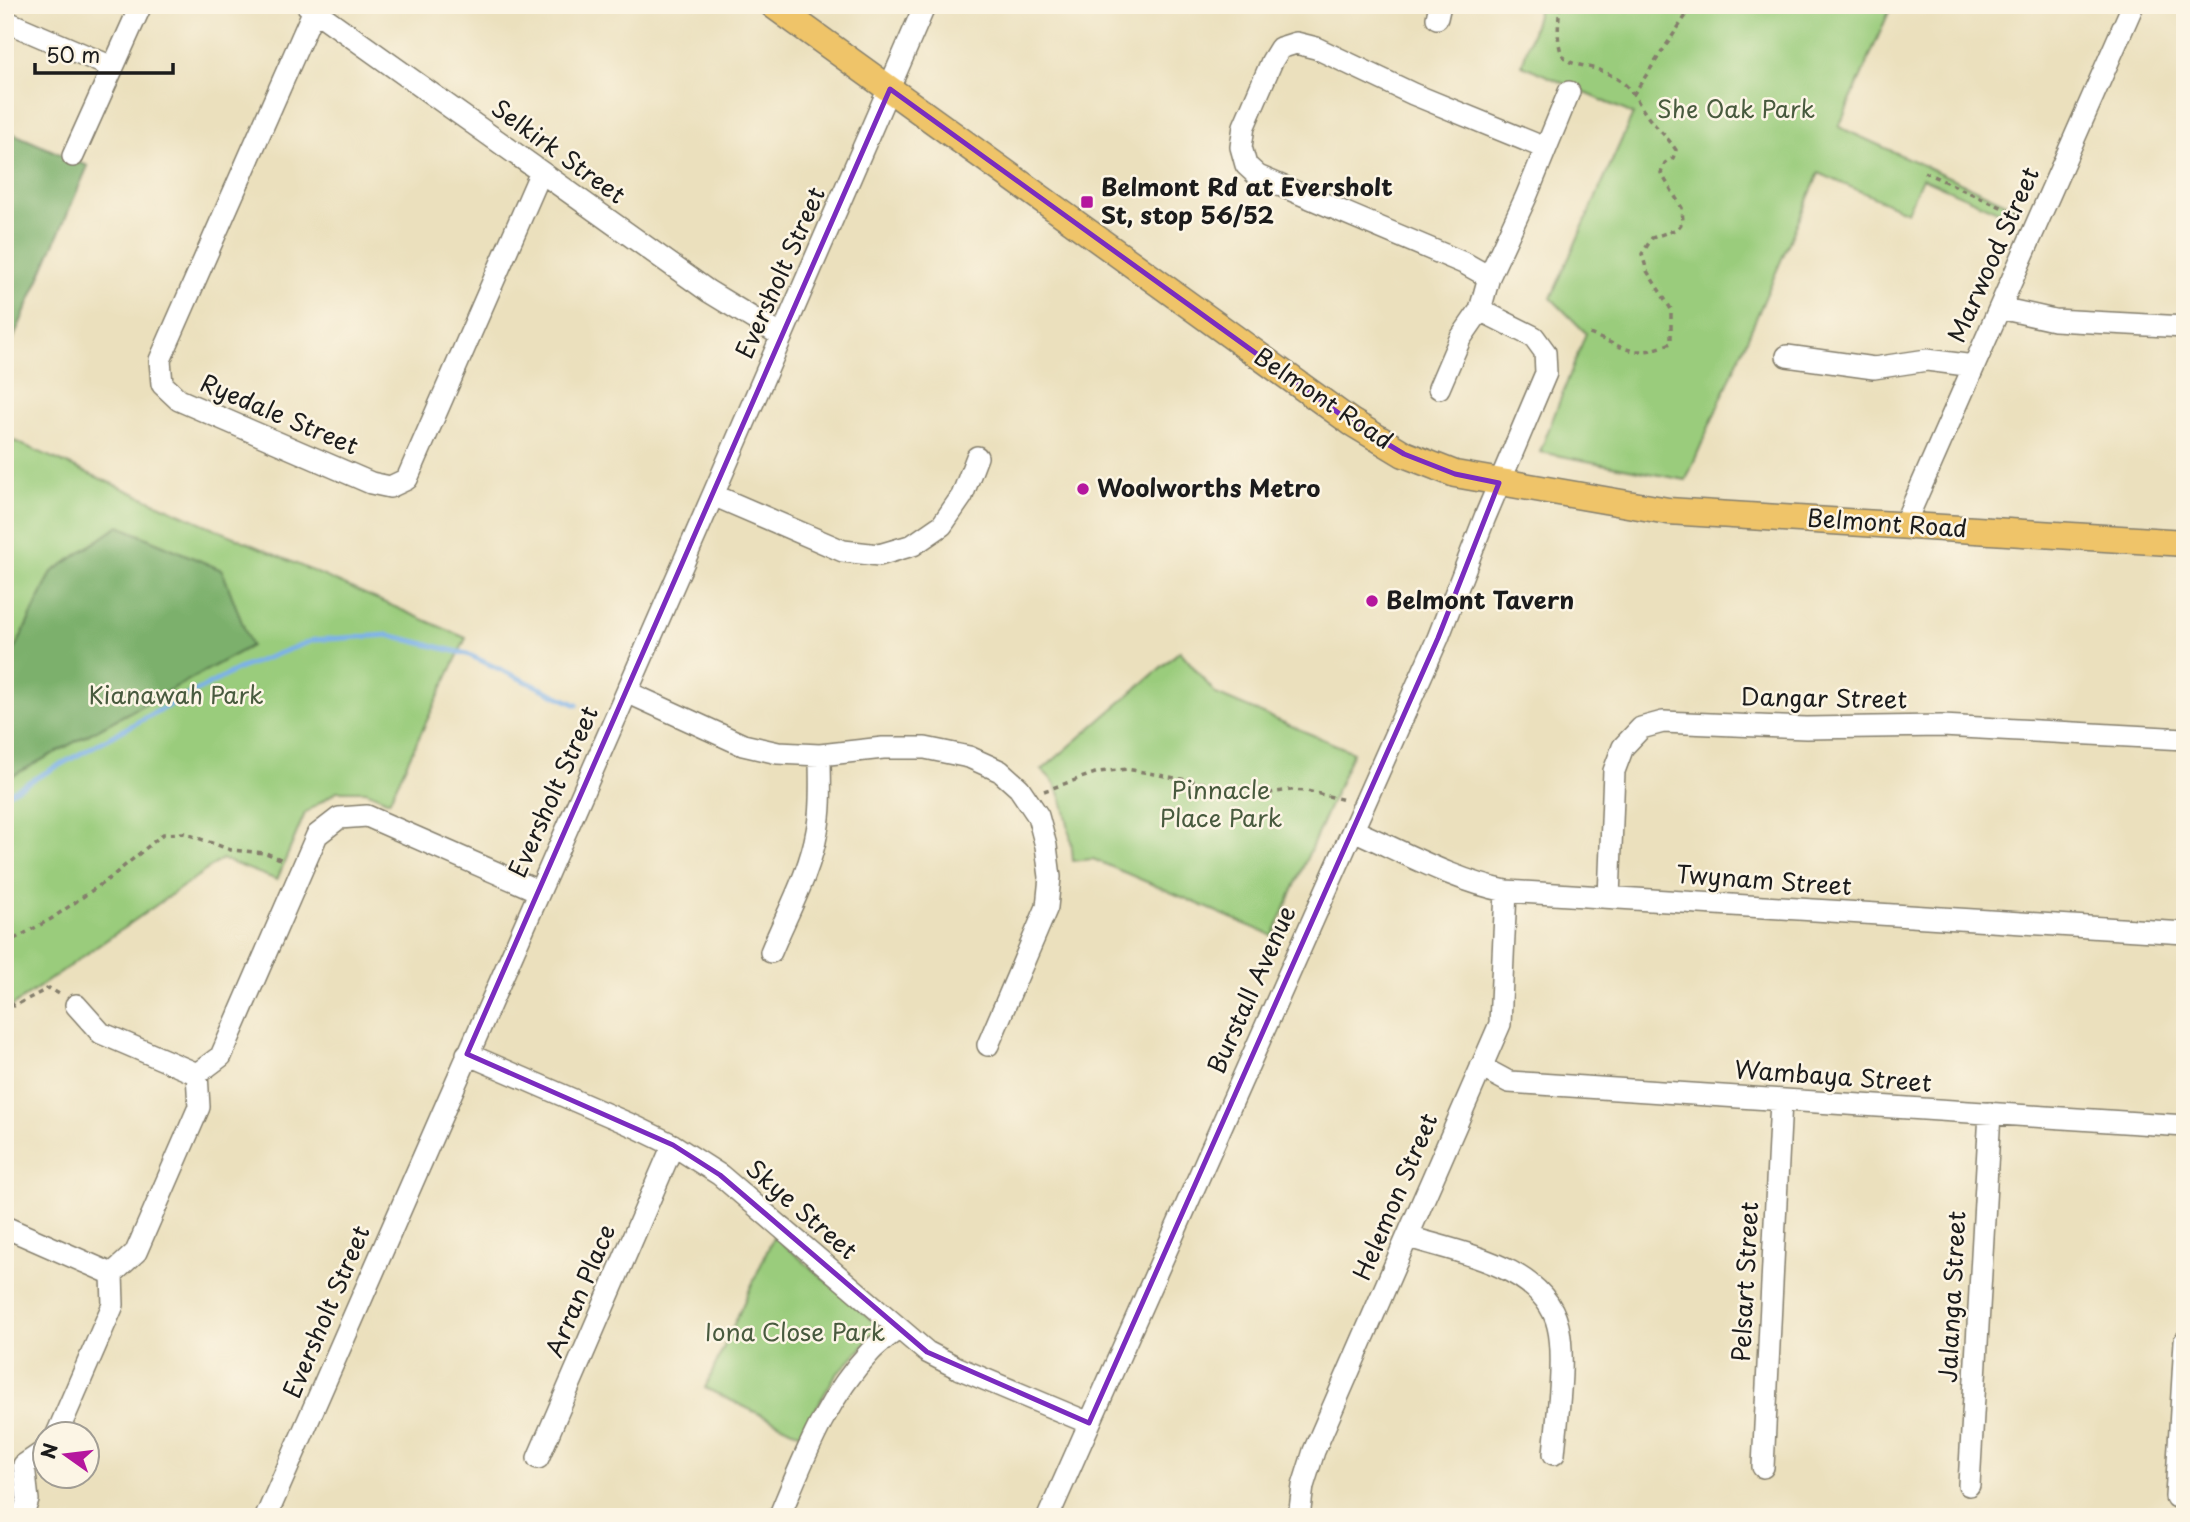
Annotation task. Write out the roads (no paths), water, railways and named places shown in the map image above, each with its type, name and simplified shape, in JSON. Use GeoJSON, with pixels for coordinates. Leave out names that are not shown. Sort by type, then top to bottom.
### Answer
{"type":"FeatureCollection","features":[{"type":"Feature","properties":{"kind":"main road","name":"Belmont Road"},"geometry":{"type":"LineString","coordinates":[[773,5],[1351,422],[1404,454],[1455,474],[1668,511],[2185,543]]}},
{"type":"Feature","properties":{"kind":"street"},"geometry":{"type":"LineString","coordinates":[[73,156],[141,5]]}},
{"type":"Feature","properties":{"kind":"street","name":"Eversholt Street"},"geometry":{"type":"LineString","coordinates":[[266,1517],[925,5]]}},
{"type":"Feature","properties":{"kind":"street","name":"Marwood Street"},"geometry":{"type":"LineString","coordinates":[[1904,526],[2133,5]]}},
{"type":"Feature","properties":{"kind":"street","name":"Ryedale Street"},"geometry":{"type":"LineString","coordinates":[[311,8],[160,360],[162,384],[179,400],[371,483],[390,487],[407,479],[541,172]]}},
{"type":"Feature","properties":{"kind":"street","name":"Selkirk Street"},"geometry":{"type":"LineString","coordinates":[[311,8],[708,291],[782,336]]}},
{"type":"Feature","properties":{"kind":"street"},"geometry":{"type":"LineString","coordinates":[[5,21],[112,67]]}},
{"type":"Feature","properties":{"kind":"street"},"geometry":{"type":"LineString","coordinates":[[1489,277],[1443,254],[1258,176],[1246,165],[1241,147],[1248,115],[1280,48],[1296,43],[1316,48],[1413,94],[1545,148]]}},
{"type":"Feature","properties":{"kind":"street"},"geometry":{"type":"LineString","coordinates":[[1439,388],[1460,338],[1480,310],[1489,277],[1526,197],[1569,92]]}},
{"type":"Feature","properties":{"kind":"street"},"geometry":{"type":"LineString","coordinates":[[2000,308],[2054,320],[2185,327]]}},
{"type":"Feature","properties":{"kind":"street","name":"Burstall Avenue"},"geometry":{"type":"LineString","coordinates":[[1048,1517],[1438,638],[1546,373],[1545,352],[1534,337],[1480,310]]}},
{"type":"Feature","properties":{"kind":"street"},"geometry":{"type":"LineString","coordinates":[[1787,356],[1874,369],[1927,360],[1974,366]]}},
{"type":"Feature","properties":{"kind":"street"},"geometry":{"type":"LineString","coordinates":[[713,495],[843,551],[878,555],[913,545],[942,525],[962,496],[977,457]]}},
{"type":"Feature","properties":{"kind":"street"},"geometry":{"type":"LineString","coordinates":[[627,692],[743,745],[778,752],[820,755],[883,748],[925,748],[969,757],[1000,771],[1019,788],[1038,816],[1046,846],[1050,877],[1047,907],[988,1045]]}},
{"type":"Feature","properties":{"kind":"street","name":"Dangar Street"},"geometry":{"type":"LineString","coordinates":[[1609,897],[1614,771],[1623,747],[1641,728],[1663,722],[1806,728],[1942,726],[2185,739]]}},
{"type":"Feature","properties":{"kind":"street"},"geometry":{"type":"LineString","coordinates":[[771,952],[808,865],[817,832],[821,803],[820,755]]}},
{"type":"Feature","properties":{"kind":"street"},"geometry":{"type":"LineString","coordinates":[[197,1074],[220,1056],[317,835],[339,818],[367,816],[538,891]]}},
{"type":"Feature","properties":{"kind":"street","name":"Twynam Street"},"geometry":{"type":"LineString","coordinates":[[1353,830],[1488,888],[1506,891],[2185,933]]}},
{"type":"Feature","properties":{"kind":"street","name":"Helemon Street"},"geometry":{"type":"LineString","coordinates":[[1299,1517],[1303,1486],[1314,1451],[1500,1024],[1506,891]]}},
{"type":"Feature","properties":{"kind":"street"},"geometry":{"type":"LineString","coordinates":[[76,1005],[101,1033],[197,1074]]}},
{"type":"Feature","properties":{"kind":"street","name":"Skye Street"},"geometry":{"type":"LineString","coordinates":[[467,1054],[673,1145],[720,1175],[927,1352],[958,1368],[1089,1423]]}},
{"type":"Feature","properties":{"kind":"street","name":"Wambaya Street"},"geometry":{"type":"LineString","coordinates":[[1481,1067],[1510,1082],[2185,1126]]}},
{"type":"Feature","properties":{"kind":"street"},"geometry":{"type":"LineString","coordinates":[[63,1420],[113,1305],[112,1274],[136,1252],[199,1107],[197,1074]]}},
{"type":"Feature","properties":{"kind":"street","name":"Pelsart Street"},"geometry":{"type":"LineString","coordinates":[[1763,1467],[1781,1100]]}},
{"type":"Feature","properties":{"kind":"street","name":"Jalanga Street"},"geometry":{"type":"LineString","coordinates":[[1969,1485],[1990,1113]]}},
{"type":"Feature","properties":{"kind":"street","name":"Arran Place"},"geometry":{"type":"LineString","coordinates":[[537,1458],[673,1145]]}},
{"type":"Feature","properties":{"kind":"street"},"geometry":{"type":"LineString","coordinates":[[5,1227],[112,1274]]}},
{"type":"Feature","properties":{"kind":"street"},"geometry":{"type":"LineString","coordinates":[[1409,1237],[1498,1265],[1528,1282],[1544,1295],[1558,1325],[1560,1356],[1554,1454]]}},
{"type":"Feature","properties":{"kind":"street"},"geometry":{"type":"LineString","coordinates":[[779,1517],[820,1422],[844,1384],[871,1350],[899,1328]]}},
{"type":"Feature","properties":{"kind":"street"},"geometry":{"type":"LineString","coordinates":[[2176,1497],[2185,1341]]}},
{"type":"Feature","properties":{"kind":"street"},"geometry":{"type":"LineString","coordinates":[[22,1517],[28,1500],[15,1461],[32,1455]]}},
{"type":"Feature","properties":{"kind":"waterway"},"geometry":{"type":"LineString","coordinates":[[5,795],[238,669],[314,640],[388,635],[467,654],[577,705]]}},
{"type":"Feature","properties":{"kind":"place","name":"Belmont Rd at Eversholt St, stop 56/52"},"geometry":{"type":"Point","coordinates":[1087,202]}},
{"type":"Feature","properties":{"kind":"place","name":"Woolworths Metro"},"geometry":{"type":"Point","coordinates":[1083,489]}},
{"type":"Feature","properties":{"kind":"place","name":"Belmont Tavern"},"geometry":{"type":"Point","coordinates":[1372,601]}},
{"type":"Feature","properties":{"kind":"park label","name":"She Oak Park"},"geometry":{"type":"Point","coordinates":[1736,110]}},
{"type":"Feature","properties":{"kind":"park label","name":"Kianawah Park"},"geometry":{"type":"Point","coordinates":[176,696]}},
{"type":"Feature","properties":{"kind":"park label","name":"Pinnacle Place Park"},"geometry":{"type":"Point","coordinates":[1221,805]}},
{"type":"Feature","properties":{"kind":"park label","name":"Iona Close Park"},"geometry":{"type":"Point","coordinates":[795,1333]}}]}
